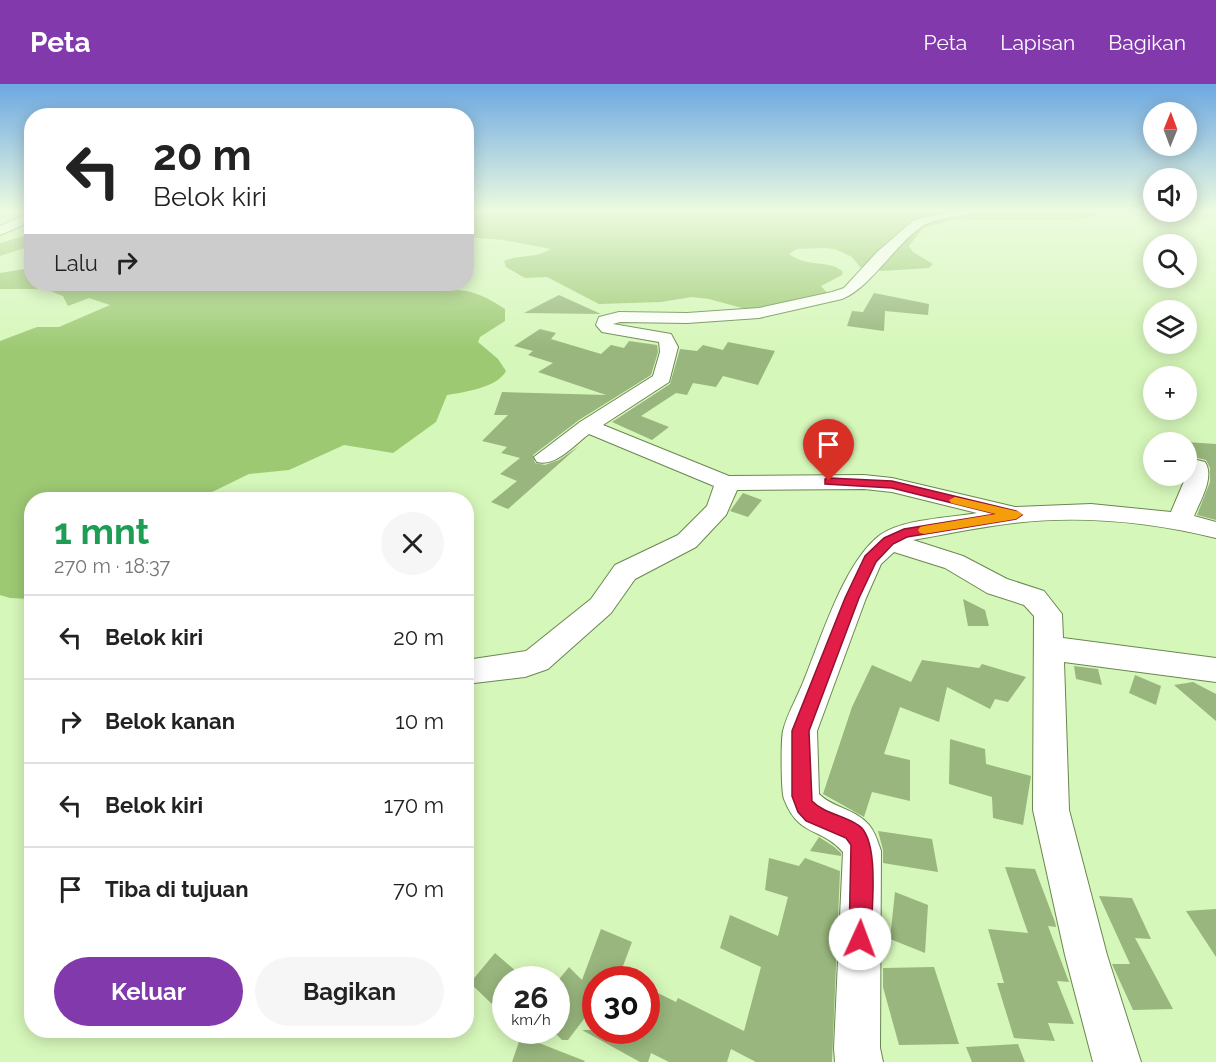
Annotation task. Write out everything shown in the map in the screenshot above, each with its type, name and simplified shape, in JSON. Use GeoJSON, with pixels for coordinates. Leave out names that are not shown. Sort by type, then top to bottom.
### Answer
{"type":"FeatureCollection","features":[{"type":"Feature","properties":{"kind":"street"},"geometry":{"type":"LineString","coordinates":[[545,457],[587,426],[662,378],[661,370],[670,351],[669,342],[665,338],[608,328],[604,325],[605,321],[619,317],[687,318],[759,312],[836,296],[849,291],[880,257]]}},
{"type":"Feature","properties":{"kind":"street"},"geometry":{"type":"LineString","coordinates":[[587,426],[726,483],[892,485],[1016,515]]}},
{"type":"Feature","properties":{"kind":"street"},"geometry":{"type":"LineString","coordinates":[[474,671],[525,665],[537,660],[601,606],[624,572],[687,541],[717,510],[726,483]]}},
{"type":"Feature","properties":{"kind":"street"},"geometry":{"type":"LineString","coordinates":[[1179,520],[1194,486]]}},
{"type":"Feature","properties":{"kind":"street"},"geometry":{"type":"LineString","coordinates":[[859,1062],[857,1048],[862,851],[860,840],[852,832],[813,815],[804,806],[801,796],[800,731],[852,598],[870,560],[889,541],[904,533],[1016,515],[1091,512],[1179,520],[1216,530]]}},
{"type":"Feature","properties":{"kind":"street"},"geometry":{"type":"LineString","coordinates":[[889,541],[954,562],[997,586],[1034,598],[1048,614],[1051,810],[1086,955],[1117,1062]]}},
{"type":"Feature","properties":{"kind":"street"},"geometry":{"type":"LineString","coordinates":[[1047,648],[1216,670]]}},
{"type":"Feature","properties":{"kind":"green space"},"geometry":{"type":"Polygon","coordinates":[[[794,257],[803,261],[832,266],[843,272],[842,275],[821,286],[829,295],[763,308],[742,308],[692,297],[661,302],[599,304],[547,277],[525,278],[506,267],[504,261],[516,258],[794,257]]]}},
{"type":"Feature","properties":{"kind":"green space"},"geometry":{"type":"Polygon","coordinates":[[[852,257],[921,257],[933,264],[929,268],[882,271],[860,267],[852,257]]]}},
{"type":"Feature","properties":{"kind":"green space"},"geometry":{"type":"Polygon","coordinates":[[[24,269],[24,289],[0,289],[0,273],[24,269]]]}},
{"type":"Feature","properties":{"kind":"green space"},"geometry":{"type":"Polygon","coordinates":[[[50,291],[467,291],[505,309],[505,321],[480,337],[478,342],[498,359],[506,371],[502,377],[488,385],[471,391],[447,395],[436,422],[393,453],[344,445],[289,470],[249,474],[212,492],[24,492],[24,599],[10,598],[0,595],[0,341],[37,327],[59,327],[110,305],[89,298],[68,306],[63,296],[50,291]]]}},
{"type":"Feature","properties":{"kind":"building"},"geometry":{"type":"Polygon","coordinates":[[[874,293],[929,304],[928,315],[885,311],[884,331],[847,326],[852,311],[863,312],[874,293]]]}},
{"type":"Feature","properties":{"kind":"building"},"geometry":{"type":"Polygon","coordinates":[[[559,295],[601,314],[524,313],[559,295]]]}},
{"type":"Feature","properties":{"kind":"building"},"geometry":{"type":"Polygon","coordinates":[[[540,329],[556,333],[551,339],[601,354],[611,345],[624,348],[629,341],[657,345],[658,352],[651,375],[579,420],[533,455],[535,463],[545,465],[559,460],[579,446],[508,509],[491,502],[517,481],[500,474],[520,458],[501,453],[507,447],[482,441],[508,415],[494,415],[502,392],[606,395],[538,372],[553,363],[528,355],[533,351],[514,346],[540,329]]]}},
{"type":"Feature","properties":{"kind":"building"},"geometry":{"type":"Polygon","coordinates":[[[728,342],[775,351],[758,385],[723,376],[716,387],[693,383],[687,395],[676,393],[641,416],[669,427],[652,440],[612,422],[670,384],[680,349],[697,351],[703,345],[723,350],[728,342]]]}},
{"type":"Feature","properties":{"kind":"building"},"geometry":{"type":"Polygon","coordinates":[[[1197,443],[1216,444],[1216,520],[1197,515],[1210,482],[1210,468],[1206,460],[1198,458],[1197,443]]]}},
{"type":"Feature","properties":{"kind":"building"},"geometry":{"type":"Polygon","coordinates":[[[743,493],[762,500],[748,517],[730,511],[743,493]]]}},
{"type":"Feature","properties":{"kind":"building"},"geometry":{"type":"Polygon","coordinates":[[[963,599],[985,610],[989,626],[968,626],[963,599]]]}},
{"type":"Feature","properties":{"kind":"building"},"geometry":{"type":"Polygon","coordinates":[[[922,660],[979,668],[982,664],[1026,677],[1008,702],[995,699],[990,709],[947,687],[939,722],[900,707],[884,754],[910,760],[910,801],[872,792],[864,817],[823,794],[852,707],[872,665],[911,682],[922,660]]]}},
{"type":"Feature","properties":{"kind":"building"},"geometry":{"type":"Polygon","coordinates":[[[1074,666],[1098,669],[1102,685],[1076,679],[1074,666]]]}},
{"type":"Feature","properties":{"kind":"building"},"geometry":{"type":"Polygon","coordinates":[[[1135,675],[1161,686],[1156,705],[1129,693],[1135,675]]]}},
{"type":"Feature","properties":{"kind":"building"},"geometry":{"type":"Polygon","coordinates":[[[1193,682],[1216,694],[1216,721],[1174,685],[1193,682]]]}},
{"type":"Feature","properties":{"kind":"building"},"geometry":{"type":"Polygon","coordinates":[[[950,739],[985,749],[986,764],[1031,776],[1023,825],[993,818],[992,797],[949,784],[950,739]]]}},
{"type":"Feature","properties":{"kind":"building"},"geometry":{"type":"Polygon","coordinates":[[[878,831],[932,839],[938,872],[883,863],[883,850],[878,831]]]}},
{"type":"Feature","properties":{"kind":"building"},"geometry":{"type":"Polygon","coordinates":[[[819,837],[833,846],[841,853],[841,856],[810,851],[819,837]]]}},
{"type":"Feature","properties":{"kind":"building"},"geometry":{"type":"Polygon","coordinates":[[[769,858],[799,866],[805,858],[840,871],[832,1062],[756,1062],[731,1049],[727,1062],[669,1062],[651,1053],[648,1062],[640,1062],[607,1044],[660,1044],[660,994],[676,1002],[678,998],[744,1031],[761,967],[720,948],[730,915],[778,936],[788,897],[765,890],[769,858]]]}},
{"type":"Feature","properties":{"kind":"building"},"geometry":{"type":"Polygon","coordinates":[[[1005,867],[1035,869],[1055,922],[1056,927],[1048,926],[1069,982],[1057,981],[1074,1024],[1048,1023],[1055,1041],[1014,1038],[997,983],[1004,983],[988,929],[1028,933],[1005,867]]]}},
{"type":"Feature","properties":{"kind":"building"},"geometry":{"type":"Polygon","coordinates":[[[895,892],[928,905],[925,953],[890,939],[895,892]]]}},
{"type":"Feature","properties":{"kind":"building"},"geometry":{"type":"Polygon","coordinates":[[[1099,896],[1132,898],[1151,939],[1135,938],[1173,1009],[1133,1010],[1112,964],[1130,964],[1099,896]]]}},
{"type":"Feature","properties":{"kind":"building"},"geometry":{"type":"Polygon","coordinates":[[[1216,909],[1216,957],[1186,911],[1216,909]]]}},
{"type":"Feature","properties":{"kind":"building"},"geometry":{"type":"Polygon","coordinates":[[[601,929],[632,942],[623,966],[587,966],[601,929]]]}},
{"type":"Feature","properties":{"kind":"building"},"geometry":{"type":"Polygon","coordinates":[[[495,953],[510,966],[492,966],[492,1004],[474,987],[474,978],[495,953]]]}},
{"type":"Feature","properties":{"kind":"building"},"geometry":{"type":"Polygon","coordinates":[[[934,967],[959,1044],[899,1045],[883,987],[883,968],[934,967]]]}},
{"type":"Feature","properties":{"kind":"building"},"geometry":{"type":"Polygon","coordinates":[[[570,968],[582,980],[582,1022],[570,1037],[570,968]]]}},
{"type":"Feature","properties":{"kind":"building"},"geometry":{"type":"Polygon","coordinates":[[[518,1044],[541,1044],[585,1061],[584,1062],[512,1062],[518,1044]]]}},
{"type":"Feature","properties":{"kind":"building"},"geometry":{"type":"Polygon","coordinates":[[[1018,1044],[1025,1062],[972,1062],[966,1047],[1018,1044]]]}},
{"type":"Feature","properties":{"kind":"slow traffic"},"geometry":{"type":"LineString","coordinates":[[924,530],[1016,515],[955,500]]}},
{"type":"Feature","properties":{"kind":"route"},"geometry":{"type":"LineString","coordinates":[[829,481],[892,485],[1016,515],[904,533],[889,541],[870,560],[852,598],[800,731],[801,796],[804,806],[813,815],[842,826],[860,840],[862,851],[860,939]]}}]}
